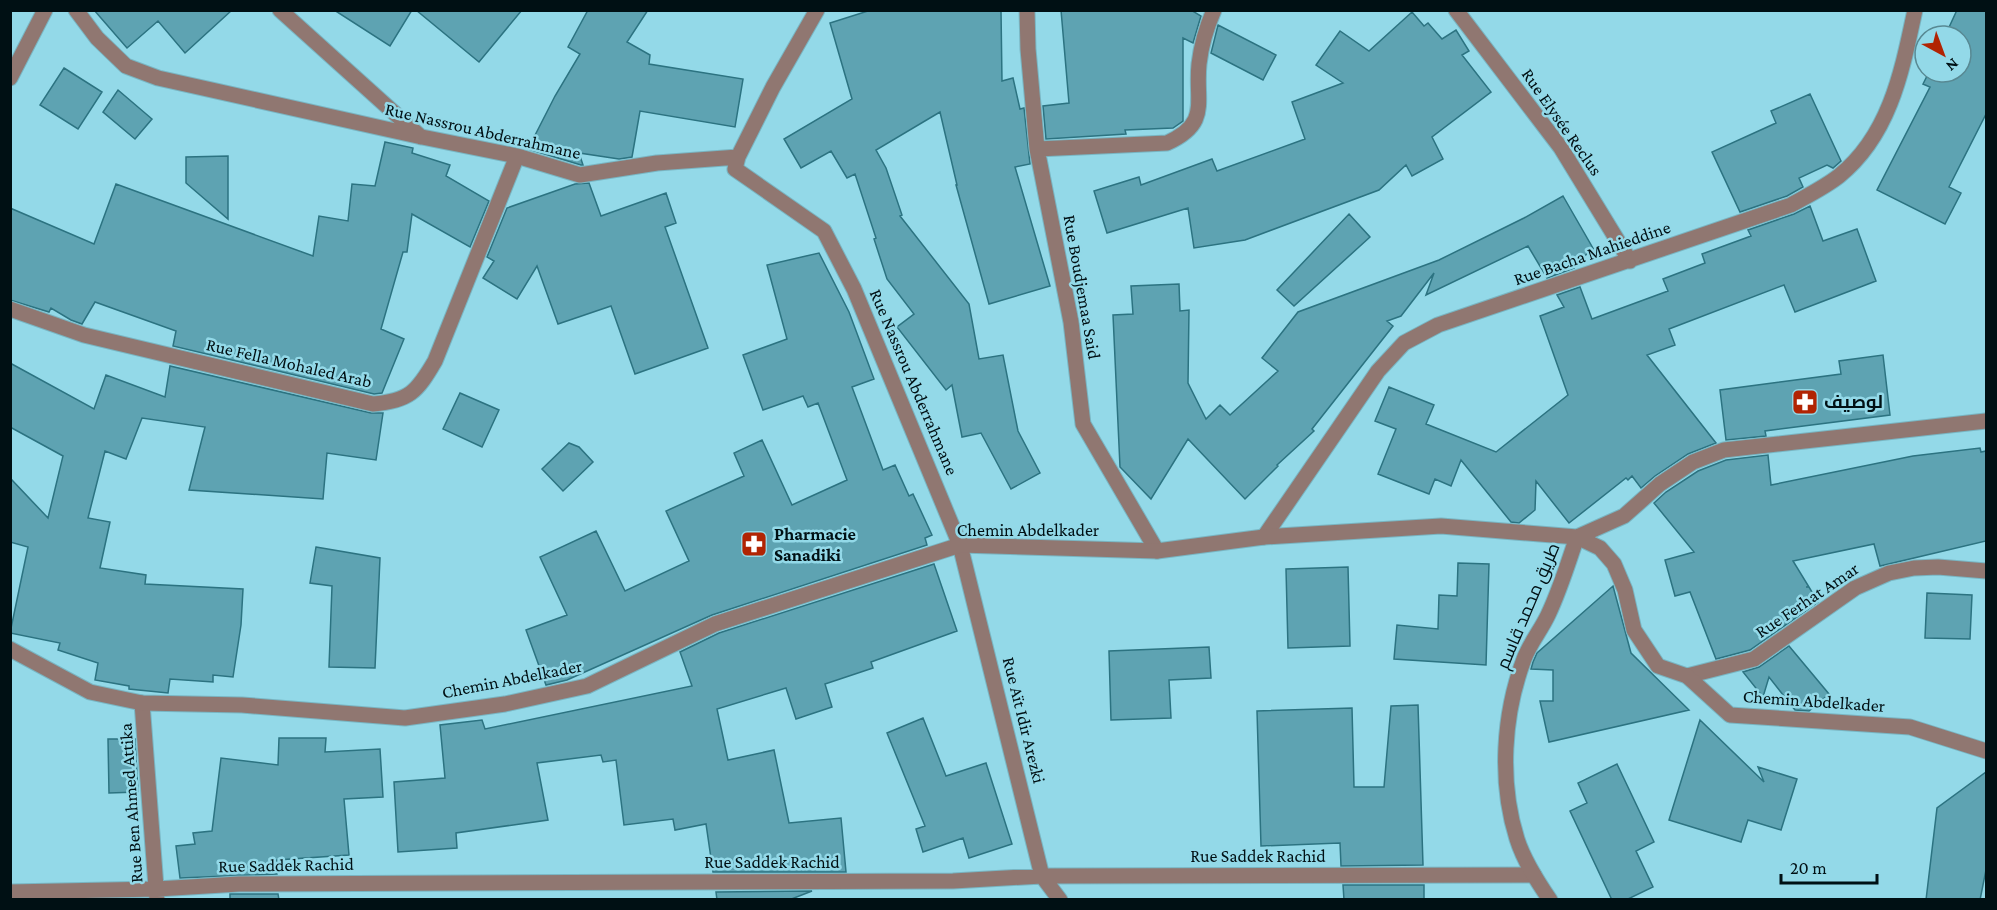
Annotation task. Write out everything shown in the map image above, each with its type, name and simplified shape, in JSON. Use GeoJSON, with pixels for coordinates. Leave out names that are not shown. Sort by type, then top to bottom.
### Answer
{"type":"FeatureCollection","features":[{"type":"Feature","properties":{"kind":"street"},"geometry":{"type":"LineString","coordinates":[[10,78],[45,10]]}},
{"type":"Feature","properties":{"kind":"street","name":"Rue Nassrou Abderrahmane"},"geometry":{"type":"LineString","coordinates":[[76,10],[97,38],[126,66],[158,78],[517,156],[580,176],[657,163],[738,157],[735,169],[824,231],[854,289],[960,545]]}},
{"type":"Feature","properties":{"kind":"street"},"geometry":{"type":"LineString","coordinates":[[280,10],[422,137]]}},
{"type":"Feature","properties":{"kind":"street"},"geometry":{"type":"LineString","coordinates":[[738,157],[773,87],[817,10]]}},
{"type":"Feature","properties":{"kind":"street","name":"Rue Boudjemaa Said"},"geometry":{"type":"LineString","coordinates":[[1027,10],[1028,49],[1037,149],[1071,322],[1083,424],[1157,551]]}},
{"type":"Feature","properties":{"kind":"street"},"geometry":{"type":"LineString","coordinates":[[1037,149],[1167,143],[1182,136],[1194,124],[1199,105],[1199,64],[1209,21],[1214,10]]}},
{"type":"Feature","properties":{"kind":"street","name":"Rue Elysée Reclus"},"geometry":{"type":"LineString","coordinates":[[1456,10],[1561,148],[1629,261]]}},
{"type":"Feature","properties":{"kind":"street","name":"Rue Bacha Mahieddine"},"geometry":{"type":"LineString","coordinates":[[1264,537],[1378,371],[1404,343],[1438,325],[1791,205],[1838,177],[1859,158],[1875,137],[1900,79],[1916,10]]}},
{"type":"Feature","properties":{"kind":"street","name":"Rue Fella Mohaled Arab"},"geometry":{"type":"LineString","coordinates":[[10,309],[96,337],[373,404],[393,402],[410,395],[424,381],[435,361],[517,156]]}},
{"type":"Feature","properties":{"kind":"street","name":"طريق محمد قاسم"},"geometry":{"type":"LineString","coordinates":[[1550,900],[1534,875],[1518,842],[1508,806],[1506,757],[1510,703],[1524,657],[1549,614],[1577,537],[1624,516],[1668,479],[1693,462],[1724,450],[1986,421]]}},
{"type":"Feature","properties":{"kind":"street","name":"Chemin Abdelkader"},"geometry":{"type":"LineString","coordinates":[[10,648],[90,692],[142,702],[242,705],[405,718],[506,704],[587,686],[715,624],[960,545],[1157,551],[1264,537],[1441,526],[1577,537],[1600,548],[1614,564],[1625,590],[1634,630],[1658,666],[1687,676],[1730,715],[1910,727],[1986,751]]}},
{"type":"Feature","properties":{"kind":"street","name":"Rue Aït Idir Arezki"},"geometry":{"type":"LineString","coordinates":[[960,545],[1042,876],[1060,900]]}},
{"type":"Feature","properties":{"kind":"street","name":"Rue Ferhat Amar"},"geometry":{"type":"LineString","coordinates":[[1687,676],[1754,659],[1855,588],[1880,576],[1914,568],[1938,567],[1986,571]]}},
{"type":"Feature","properties":{"kind":"street","name":"Rue Ben Ahmed Attika"},"geometry":{"type":"LineString","coordinates":[[142,702],[157,894]]}},
{"type":"Feature","properties":{"kind":"street","name":"Rue Saddek Rachid"},"geometry":{"type":"LineString","coordinates":[[10,892],[157,894],[240,884],[953,881],[1042,876],[1534,875]]}},
{"type":"Feature","properties":{"kind":"building"},"geometry":{"type":"Polygon","coordinates":[[[94,10],[232,10],[185,53],[158,21],[127,48],[94,10]]]}},
{"type":"Feature","properties":{"kind":"building"},"geometry":{"type":"Polygon","coordinates":[[[334,10],[412,10],[390,46],[334,10]]]}},
{"type":"Feature","properties":{"kind":"building"},"geometry":{"type":"Polygon","coordinates":[[[416,10],[522,10],[479,62],[416,10]]]}},
{"type":"Feature","properties":{"kind":"building"},"geometry":{"type":"Polygon","coordinates":[[[588,10],[648,10],[627,42],[650,55],[649,64],[743,79],[735,127],[640,111],[632,157],[619,159],[579,153],[583,165],[581,165],[528,149],[580,54],[568,47],[588,10]]]}},
{"type":"Feature","properties":{"kind":"building"},"geometry":{"type":"Polygon","coordinates":[[[871,10],[1001,10],[1002,81],[1013,78],[1020,109],[1024,108],[1030,164],[1015,167],[1050,286],[989,304],[956,185],[940,112],[876,150],[886,168],[902,215],[900,216],[969,304],[979,359],[1003,355],[1018,431],[1040,473],[1011,489],[981,433],[962,437],[952,385],[946,390],[897,327],[914,314],[887,279],[855,174],[847,178],[831,151],[801,168],[784,139],[852,99],[830,23],[871,10]]]}},
{"type":"Feature","properties":{"kind":"building"},"geometry":{"type":"Polygon","coordinates":[[[1061,10],[1191,10],[1201,16],[1193,43],[1183,38],[1183,121],[1173,128],[1125,130],[1126,134],[1046,139],[1043,106],[1069,103],[1061,10]]]}},
{"type":"Feature","properties":{"kind":"building"},"geometry":{"type":"Polygon","coordinates":[[[1957,10],[1986,10],[1986,114],[1949,187],[1961,193],[1945,224],[1877,190],[1930,87],[1923,84],[1973,84],[1973,24],[1951,24],[1957,10]]]}},
{"type":"Feature","properties":{"kind":"building"},"geometry":{"type":"Polygon","coordinates":[[[1412,12],[1424,26],[1428,23],[1442,39],[1456,30],[1469,51],[1462,55],[1491,92],[1432,137],[1443,159],[1412,176],[1406,165],[1379,190],[1245,240],[1194,248],[1188,208],[1107,233],[1094,191],[1139,177],[1141,185],[1212,159],[1217,171],[1305,139],[1292,102],[1343,83],[1316,65],[1340,31],[1369,51],[1412,12]]]}},
{"type":"Feature","properties":{"kind":"building"},"geometry":{"type":"Polygon","coordinates":[[[1218,25],[1276,55],[1263,80],[1211,53],[1218,25]]]}},
{"type":"Feature","properties":{"kind":"building"},"geometry":{"type":"Polygon","coordinates":[[[64,68],[102,92],[78,129],[40,105],[64,68]]]}},
{"type":"Feature","properties":{"kind":"building"},"geometry":{"type":"Polygon","coordinates":[[[118,90],[152,119],[135,139],[103,112],[118,90]]]}},
{"type":"Feature","properties":{"kind":"building"},"geometry":{"type":"Polygon","coordinates":[[[1810,94],[1841,161],[1833,168],[1827,165],[1799,178],[1803,187],[1787,196],[1740,212],[1712,152],[1776,123],[1771,111],[1810,94]]]}},
{"type":"Feature","properties":{"kind":"building"},"geometry":{"type":"Polygon","coordinates":[[[385,142],[413,148],[412,153],[450,165],[446,176],[489,201],[470,247],[412,214],[407,252],[403,252],[381,329],[404,339],[382,393],[374,394],[173,346],[176,331],[95,302],[82,324],[51,308],[49,312],[10,300],[10,208],[94,244],[116,184],[313,256],[319,216],[348,221],[352,184],[375,186],[385,142]]]}},
{"type":"Feature","properties":{"kind":"building"},"geometry":{"type":"Polygon","coordinates":[[[228,156],[228,219],[186,183],[186,157],[228,156]]]}},
{"type":"Feature","properties":{"kind":"building"},"geometry":{"type":"Polygon","coordinates":[[[589,183],[601,216],[666,193],[676,223],[665,227],[708,348],[635,374],[611,306],[558,324],[537,266],[517,299],[483,278],[494,261],[487,257],[507,208],[575,184],[589,183]]]}},
{"type":"Feature","properties":{"kind":"building"},"geometry":{"type":"Polygon","coordinates":[[[1563,196],[1594,250],[1572,263],[1574,268],[1547,278],[1528,246],[1426,295],[1434,273],[1401,316],[1387,321],[1393,326],[1312,429],[1314,431],[1245,499],[1188,439],[1151,499],[1120,467],[1113,315],[1133,314],[1131,286],[1179,284],[1180,311],[1189,310],[1188,383],[1206,419],[1220,405],[1230,415],[1278,371],[1262,358],[1298,312],[1439,260],[1563,196]]]}},
{"type":"Feature","properties":{"kind":"building"},"geometry":{"type":"Polygon","coordinates":[[[1810,206],[1823,241],[1857,229],[1876,281],[1795,312],[1784,285],[1669,329],[1675,345],[1647,355],[1716,443],[1688,454],[1641,488],[1632,476],[1628,480],[1626,478],[1569,523],[1536,481],[1535,510],[1519,523],[1511,522],[1461,460],[1451,486],[1435,479],[1429,494],[1378,474],[1396,429],[1375,421],[1389,387],[1434,405],[1426,424],[1496,452],[1568,395],[1540,316],[1564,307],[1557,295],[1580,287],[1592,319],[1668,291],[1663,279],[1705,263],[1702,254],[1751,236],[1748,230],[1810,206]]]}},
{"type":"Feature","properties":{"kind":"building"},"geometry":{"type":"Polygon","coordinates":[[[1349,214],[1370,237],[1294,306],[1277,290],[1349,214]]]}},
{"type":"Feature","properties":{"kind":"building"},"geometry":{"type":"Polygon","coordinates":[[[819,253],[849,312],[874,379],[852,387],[883,470],[895,465],[909,496],[913,494],[932,535],[925,538],[927,545],[712,615],[567,680],[546,685],[526,630],[567,615],[540,557],[596,531],[625,591],[689,561],[666,511],[744,476],[734,453],[762,440],[792,505],[847,480],[818,403],[808,407],[803,396],[763,410],[743,355],[787,339],[767,265],[819,253]]]}},
{"type":"Feature","properties":{"kind":"building","name":"لوصيف"},"geometry":{"type":"Polygon","coordinates":[[[1883,355],[1890,415],[1765,431],[1766,436],[1726,440],[1720,390],[1841,374],[1839,361],[1883,355]]]}},
{"type":"Feature","properties":{"kind":"building"},"geometry":{"type":"Polygon","coordinates":[[[10,363],[94,409],[106,375],[165,397],[170,366],[371,413],[383,413],[376,460],[327,453],[323,499],[189,490],[205,427],[142,418],[126,459],[105,451],[88,518],[110,522],[100,568],[146,575],[145,584],[243,589],[241,625],[233,677],[213,675],[213,682],[170,679],[168,693],[129,689],[129,686],[95,680],[98,663],[58,650],[60,643],[10,633],[28,547],[10,542],[10,478],[48,518],[63,456],[10,427],[10,363]]]}},
{"type":"Feature","properties":{"kind":"building"},"geometry":{"type":"Polygon","coordinates":[[[460,393],[499,410],[482,447],[443,429],[460,393]]]}},
{"type":"Feature","properties":{"kind":"building"},"geometry":{"type":"Polygon","coordinates":[[[569,443],[579,447],[593,462],[563,491],[542,469],[569,443]]]}},
{"type":"Feature","properties":{"kind":"building"},"geometry":{"type":"Polygon","coordinates":[[[1980,448],[1981,452],[1986,451],[1986,541],[1880,566],[1874,544],[1793,561],[1818,602],[1750,650],[1716,659],[1690,592],[1675,596],[1665,560],[1694,552],[1654,503],[1666,492],[1698,471],[1726,460],[1768,455],[1771,485],[1913,456],[1980,448]]]}},
{"type":"Feature","properties":{"kind":"building"},"geometry":{"type":"Polygon","coordinates":[[[316,547],[380,558],[375,668],[329,667],[332,586],[310,583],[316,547]]]}},
{"type":"Feature","properties":{"kind":"building"},"geometry":{"type":"Polygon","coordinates":[[[1458,563],[1489,564],[1486,665],[1394,659],[1397,625],[1438,629],[1439,595],[1457,596],[1458,563]]]}},
{"type":"Feature","properties":{"kind":"building"},"geometry":{"type":"Polygon","coordinates":[[[934,564],[957,631],[871,662],[873,668],[825,684],[832,707],[796,719],[786,688],[717,709],[728,760],[774,750],[789,823],[841,818],[846,872],[713,872],[706,824],[675,830],[673,819],[624,825],[616,760],[603,762],[601,755],[537,763],[548,820],[456,833],[457,848],[398,852],[394,782],[445,778],[440,725],[482,720],[485,729],[692,686],[680,652],[719,633],[934,564]]]}},
{"type":"Feature","properties":{"kind":"building"},"geometry":{"type":"Polygon","coordinates":[[[1348,567],[1350,646],[1288,648],[1286,569],[1348,567]]]}},
{"type":"Feature","properties":{"kind":"building"},"geometry":{"type":"Polygon","coordinates":[[[1613,586],[1631,653],[1689,710],[1549,742],[1540,701],[1553,701],[1553,670],[1531,669],[1533,662],[1537,653],[1613,586]]]}},
{"type":"Feature","properties":{"kind":"building"},"geometry":{"type":"Polygon","coordinates":[[[1927,593],[1972,595],[1970,639],[1925,638],[1927,593]]]}},
{"type":"Feature","properties":{"kind":"building"},"geometry":{"type":"Polygon","coordinates":[[[1789,646],[1829,694],[1809,711],[1795,710],[1769,677],[1763,697],[1743,672],[1759,667],[1789,646]]]}},
{"type":"Feature","properties":{"kind":"building"},"geometry":{"type":"Polygon","coordinates":[[[1209,647],[1211,678],[1169,680],[1171,718],[1111,720],[1109,651],[1209,647]]]}},
{"type":"Feature","properties":{"kind":"building"},"geometry":{"type":"Polygon","coordinates":[[[1418,705],[1423,865],[1341,866],[1340,843],[1261,846],[1257,711],[1352,708],[1354,787],[1384,787],[1391,706],[1418,705]]]}},
{"type":"Feature","properties":{"kind":"building"},"geometry":{"type":"Polygon","coordinates":[[[923,718],[946,776],[986,763],[1012,844],[969,858],[963,838],[923,852],[916,829],[925,826],[887,733],[923,718]]]}},
{"type":"Feature","properties":{"kind":"building"},"geometry":{"type":"Polygon","coordinates":[[[1700,720],[1764,782],[1758,767],[1797,779],[1781,830],[1748,820],[1741,842],[1669,820],[1700,720]]]}},
{"type":"Feature","properties":{"kind":"building"},"geometry":{"type":"Polygon","coordinates":[[[279,738],[326,738],[325,752],[380,749],[383,797],[344,799],[349,855],[277,860],[277,874],[180,878],[176,846],[195,844],[193,833],[212,831],[221,758],[278,765],[279,738]]]}},
{"type":"Feature","properties":{"kind":"building"},"geometry":{"type":"Polygon","coordinates":[[[108,739],[135,739],[138,792],[109,793],[108,739]]]}},
{"type":"Feature","properties":{"kind":"building"},"geometry":{"type":"Polygon","coordinates":[[[1617,764],[1654,842],[1636,851],[1653,887],[1626,900],[1612,900],[1570,811],[1587,803],[1578,783],[1617,764]]]}},
{"type":"Feature","properties":{"kind":"building"},"geometry":{"type":"Polygon","coordinates":[[[1986,772],[1986,870],[1980,900],[1926,900],[1937,808],[1986,772]]]}},
{"type":"Feature","properties":{"kind":"building"},"geometry":{"type":"Polygon","coordinates":[[[1343,885],[1424,885],[1424,900],[1344,900],[1343,885]]]}},
{"type":"Feature","properties":{"kind":"building"},"geometry":{"type":"Polygon","coordinates":[[[812,891],[789,900],[717,900],[716,892],[812,891]]]}},
{"type":"Feature","properties":{"kind":"building"},"geometry":{"type":"Polygon","coordinates":[[[230,894],[278,894],[279,900],[230,900],[230,894]]]}},
{"type":"Feature","properties":{"kind":"place","name":"لوصيف"},"geometry":{"type":"Point","coordinates":[1805,402]}},
{"type":"Feature","properties":{"kind":"place","name":"Pharmacie Sanadiki"},"geometry":{"type":"Point","coordinates":[754,544]}}]}
